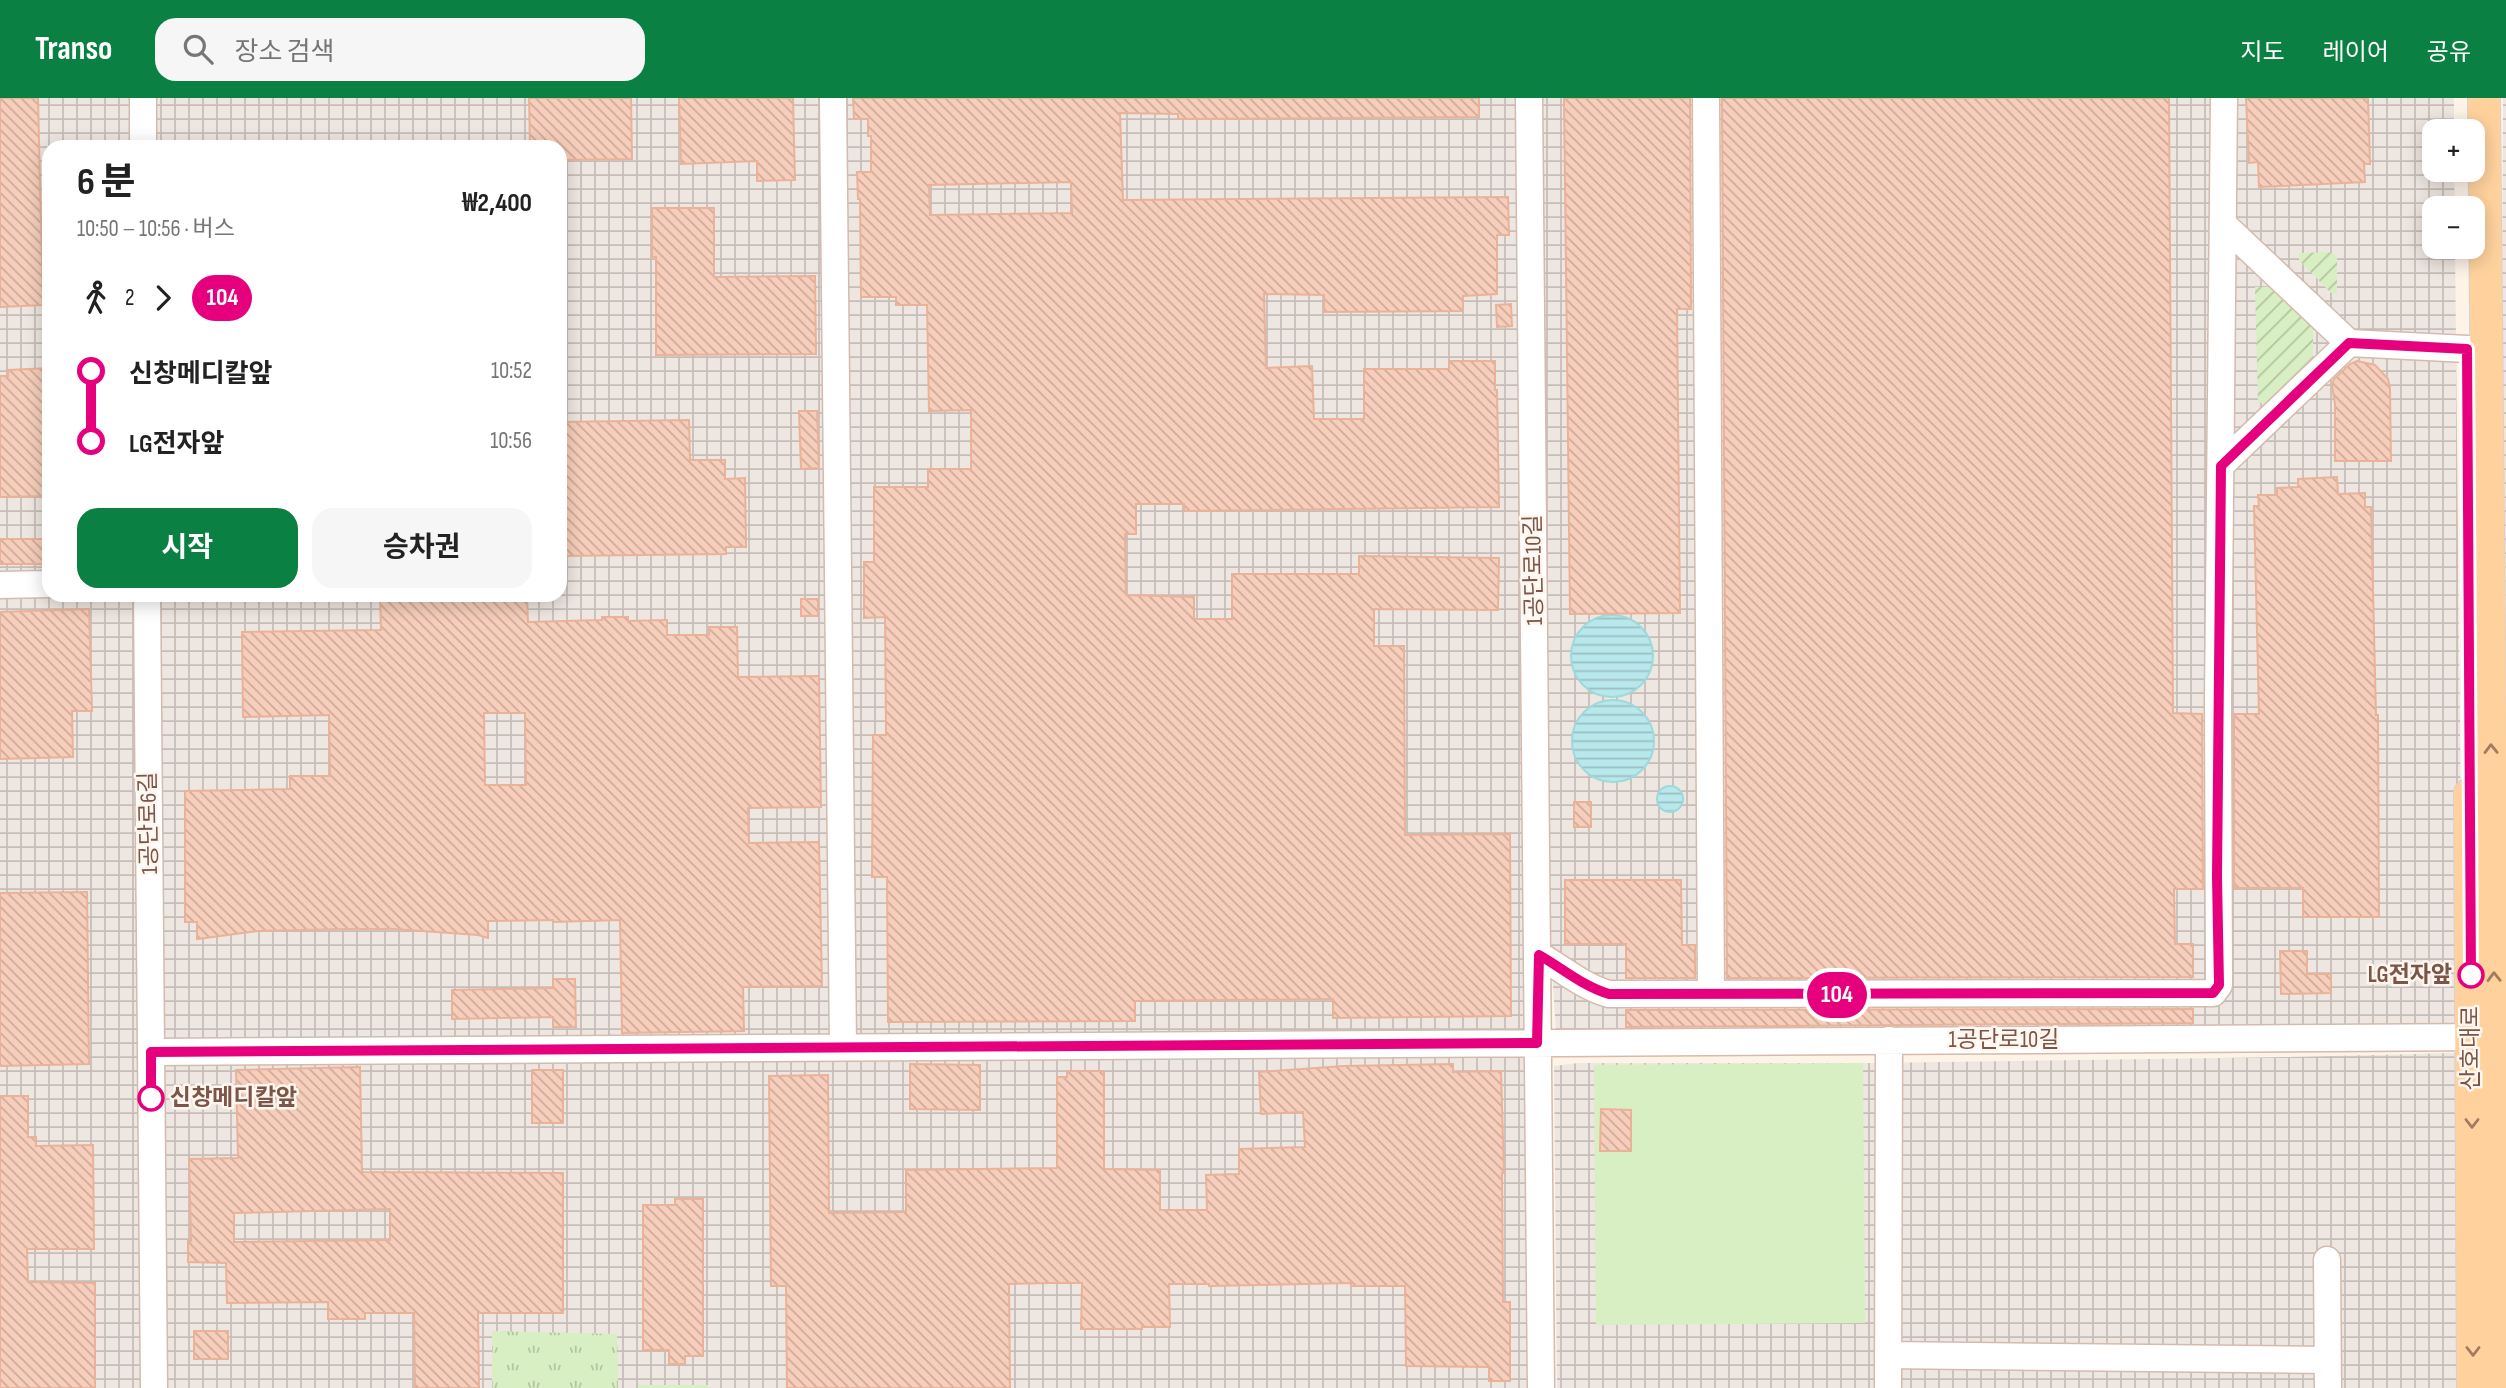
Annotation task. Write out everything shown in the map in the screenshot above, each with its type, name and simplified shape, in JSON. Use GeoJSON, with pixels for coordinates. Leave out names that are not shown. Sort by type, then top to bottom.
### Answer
{"type":"FeatureCollection","features":[{"type":"Feature","properties":{"kind":"main road"},"geometry":{"type":"LineString","coordinates":[[2466,98],[2466,119]]}},
{"type":"Feature","properties":{"kind":"main road","name":"산호대로"},"geometry":{"type":"LineString","coordinates":[[2484,98],[2477,349],[2490,1037],[2491,1244],[2496,1388]]}},
{"type":"Feature","properties":{"kind":"main road","name":"산호대로"},"geometry":{"type":"LineString","coordinates":[[2468,259],[2477,349]]}},
{"type":"Feature","properties":{"kind":"main road","name":"산호대로"},"geometry":{"type":"LineString","coordinates":[[2473,1388],[2491,1244]]}},
{"type":"Feature","properties":{"kind":"street"},"geometry":{"type":"LineString","coordinates":[[143,98],[143,140]]}},
{"type":"Feature","properties":{"kind":"street"},"geometry":{"type":"LineString","coordinates":[[833,98],[844,1047]]}},
{"type":"Feature","properties":{"kind":"street","name":"1공단로10길"},"geometry":{"type":"LineString","coordinates":[[1529,98],[1541,1388]]}},
{"type":"Feature","properties":{"kind":"street"},"geometry":{"type":"LineString","coordinates":[[1706,98],[1712,994]]}},
{"type":"Feature","properties":{"kind":"street"},"geometry":{"type":"LineString","coordinates":[[1539,955],[1592,989],[1609,994],[2213,993],[2219,985],[2217,875],[2224,98]]}},
{"type":"Feature","properties":{"kind":"street"},"geometry":{"type":"LineString","coordinates":[[2224,225],[2349,343],[2477,349]]}},
{"type":"Feature","properties":{"kind":"street"},"geometry":{"type":"LineString","coordinates":[[2221,466],[2349,343]]}},
{"type":"Feature","properties":{"kind":"street"},"geometry":{"type":"LineString","coordinates":[[0,585],[42,584]]}},
{"type":"Feature","properties":{"kind":"street","name":"1공단로6길"},"geometry":{"type":"LineString","coordinates":[[147,602],[154,1388]]}},
{"type":"Feature","properties":{"kind":"street","name":"1공단로10길"},"geometry":{"type":"LineString","coordinates":[[1537,1043],[2490,1037]]}},
{"type":"Feature","properties":{"kind":"street"},"geometry":{"type":"LineString","coordinates":[[1888,1388],[1889,1040]]}},
{"type":"Feature","properties":{"kind":"street"},"geometry":{"type":"LineString","coordinates":[[151,1052],[1537,1043]]}},
{"type":"Feature","properties":{"kind":"street"},"geometry":{"type":"LineString","coordinates":[[2327,1260],[2328,1388]]}},
{"type":"Feature","properties":{"kind":"street"},"geometry":{"type":"LineString","coordinates":[[1888,1355],[2328,1360]]}},
{"type":"Feature","properties":{"kind":"shaded area"},"geometry":{"type":"Polygon","coordinates":[[[0,98],[1529,98],[1541,1388],[0,1388],[0,98]]]}},
{"type":"Feature","properties":{"kind":"shaded area"},"geometry":{"type":"Polygon","coordinates":[[[1541,98],[2454,98],[2454,119],[2422,119],[2422,182],[2454,182],[2455,196],[2422,196],[2422,259],[2455,259],[2463,1032],[1556,1032],[1551,953],[1541,98]]]}},
{"type":"Feature","properties":{"kind":"shaded area"},"geometry":{"type":"Polygon","coordinates":[[[2503,98],[2506,98],[2506,630],[2502,337],[2503,98]]]}},
{"type":"Feature","properties":{"kind":"shaded area"},"geometry":{"type":"Polygon","coordinates":[[[2456,1053],[2459,1388],[1557,1388],[1554,1066],[1578,1063],[1877,1063],[2456,1053]]]}},
{"type":"Feature","properties":{"kind":"green space"},"geometry":{"type":"Polygon","coordinates":[[[2332,252],[2337,258],[2337,294],[2331,293],[2299,260],[2299,253],[2332,252]]]}},
{"type":"Feature","properties":{"kind":"green space"},"geometry":{"type":"Polygon","coordinates":[[[2255,287],[2271,287],[2313,325],[2313,364],[2277,403],[2258,403],[2255,287]]]}},
{"type":"Feature","properties":{"kind":"green space"},"geometry":{"type":"Polygon","coordinates":[[[1863,1063],[1865,1323],[1596,1325],[1594,1065],[1863,1063]]]}},
{"type":"Feature","properties":{"kind":"green space"},"geometry":{"type":"Polygon","coordinates":[[[492,1331],[617,1334],[618,1388],[492,1388],[492,1331]]]}},
{"type":"Feature","properties":{"kind":"green space"},"geometry":{"type":"Polygon","coordinates":[[[638,1385],[708,1385],[708,1388],[638,1388],[638,1385]]]}},
{"type":"Feature","properties":{"kind":"water"},"geometry":{"type":"Polygon","coordinates":[[[1612,615],[1628,618],[1641,627],[1650,640],[1653,656],[1650,672],[1641,685],[1628,694],[1612,697],[1596,694],[1583,685],[1574,672],[1571,656],[1574,640],[1583,627],[1596,618],[1612,615]]]}},
{"type":"Feature","properties":{"kind":"water"},"geometry":{"type":"Polygon","coordinates":[[[1613,700],[1629,703],[1642,712],[1651,725],[1654,741],[1651,757],[1642,770],[1629,779],[1613,782],[1597,779],[1584,770],[1575,757],[1572,741],[1575,725],[1584,712],[1597,703],[1613,700]]]}},
{"type":"Feature","properties":{"kind":"water"},"geometry":{"type":"Polygon","coordinates":[[[1670,786],[1679,790],[1683,799],[1679,808],[1670,812],[1661,808],[1657,799],[1661,790],[1670,786]]]}},
{"type":"Feature","properties":{"kind":"building"},"geometry":{"type":"Polygon","coordinates":[[[0,98],[38,98],[42,305],[0,307],[0,98]]]}},
{"type":"Feature","properties":{"kind":"building"},"geometry":{"type":"Polygon","coordinates":[[[529,98],[631,98],[632,159],[567,160],[567,140],[530,140],[529,98]]]}},
{"type":"Feature","properties":{"kind":"building"},"geometry":{"type":"Polygon","coordinates":[[[679,98],[793,98],[795,180],[757,181],[757,161],[681,164],[679,98]]]}},
{"type":"Feature","properties":{"kind":"building"},"geometry":{"type":"Polygon","coordinates":[[[853,98],[1479,98],[1479,117],[1178,119],[1178,114],[1120,113],[1123,200],[1508,197],[1509,235],[1497,235],[1497,294],[1463,296],[1463,311],[1324,312],[1324,295],[1264,294],[1266,368],[1312,366],[1314,419],[1364,419],[1364,369],[1449,369],[1449,361],[1495,361],[1499,507],[1184,511],[1184,504],[1136,504],[1136,534],[1125,534],[1126,595],[1194,597],[1194,619],[1232,619],[1232,574],[1359,574],[1359,556],[1499,558],[1498,610],[1374,609],[1374,646],[1404,646],[1405,835],[1510,834],[1511,1016],[1333,1018],[1333,999],[1135,1001],[1135,1021],[888,1022],[887,877],[872,877],[873,735],[886,735],[885,617],[864,618],[864,562],[874,562],[874,487],[928,487],[928,469],[971,469],[971,410],[929,411],[927,305],[896,305],[896,297],[861,297],[860,199],[857,172],[871,172],[871,136],[868,136],[868,119],[854,119],[853,98]],[[1071,182],[929,185],[930,215],[1072,213],[1071,182]]]}},
{"type":"Feature","properties":{"kind":"building"},"geometry":{"type":"Polygon","coordinates":[[[1564,98],[1690,98],[1691,309],[1677,309],[1680,613],[1570,614],[1564,98]]]}},
{"type":"Feature","properties":{"kind":"building"},"geometry":{"type":"Polygon","coordinates":[[[1722,98],[2169,98],[2173,713],[2202,714],[2203,889],[2174,889],[2175,944],[2193,944],[2193,977],[1727,978],[1722,98]]]}},
{"type":"Feature","properties":{"kind":"building"},"geometry":{"type":"Polygon","coordinates":[[[2246,98],[2368,98],[2370,164],[2364,164],[2365,182],[2259,187],[2258,162],[2249,163],[2246,98]]]}},
{"type":"Feature","properties":{"kind":"building"},"geometry":{"type":"Polygon","coordinates":[[[652,208],[714,208],[714,277],[815,276],[816,354],[656,355],[656,257],[652,257],[652,208]]]}},
{"type":"Feature","properties":{"kind":"building"},"geometry":{"type":"Polygon","coordinates":[[[1511,304],[1512,326],[1497,327],[1496,305],[1511,304]]]}},
{"type":"Feature","properties":{"kind":"building"},"geometry":{"type":"Polygon","coordinates":[[[2357,361],[2375,365],[2388,379],[2391,461],[2335,461],[2335,404],[2332,385],[2334,379],[2357,361]]]}},
{"type":"Feature","properties":{"kind":"building"},"geometry":{"type":"Polygon","coordinates":[[[42,368],[42,496],[0,497],[0,376],[8,376],[8,370],[42,368]]]}},
{"type":"Feature","properties":{"kind":"building"},"geometry":{"type":"Polygon","coordinates":[[[799,411],[817,411],[819,468],[801,469],[799,411]]]}},
{"type":"Feature","properties":{"kind":"building"},"geometry":{"type":"Polygon","coordinates":[[[689,420],[690,460],[725,460],[725,479],[745,478],[746,547],[726,547],[726,554],[567,556],[567,422],[689,420]]]}},
{"type":"Feature","properties":{"kind":"building"},"geometry":{"type":"Polygon","coordinates":[[[2337,477],[2338,494],[2365,493],[2365,507],[2371,507],[2378,715],[2379,917],[2303,917],[2303,888],[2234,888],[2234,714],[2259,714],[2254,506],[2259,506],[2258,495],[2277,495],[2277,488],[2298,487],[2298,479],[2337,477]]]}},
{"type":"Feature","properties":{"kind":"building"},"geometry":{"type":"Polygon","coordinates":[[[0,539],[42,539],[42,564],[0,564],[0,539]]]}},
{"type":"Feature","properties":{"kind":"building"},"geometry":{"type":"Polygon","coordinates":[[[801,599],[818,599],[818,616],[801,616],[801,599]]]}},
{"type":"Feature","properties":{"kind":"building"},"geometry":{"type":"Polygon","coordinates":[[[380,602],[527,602],[528,622],[602,620],[602,617],[628,617],[628,621],[667,620],[667,635],[709,635],[709,627],[737,627],[738,677],[819,676],[821,807],[748,808],[749,843],[819,842],[822,986],[743,987],[744,1031],[622,1033],[620,920],[488,921],[488,938],[394,929],[346,929],[258,931],[197,939],[197,922],[185,922],[185,791],[290,789],[290,776],[330,776],[329,715],[243,717],[242,632],[381,630],[380,602]],[[484,713],[485,785],[526,785],[525,713],[484,713]]]}},
{"type":"Feature","properties":{"kind":"building"},"geometry":{"type":"Polygon","coordinates":[[[89,609],[92,711],[72,711],[73,757],[0,759],[0,612],[89,609]]]}},
{"type":"Feature","properties":{"kind":"building"},"geometry":{"type":"Polygon","coordinates":[[[1574,802],[1591,802],[1591,827],[1574,827],[1574,802]]]}},
{"type":"Feature","properties":{"kind":"building"},"geometry":{"type":"Polygon","coordinates":[[[1565,880],[1681,880],[1682,945],[1695,945],[1695,978],[1626,978],[1626,944],[1565,944],[1565,880]]]}},
{"type":"Feature","properties":{"kind":"building"},"geometry":{"type":"Polygon","coordinates":[[[87,892],[89,1064],[0,1066],[0,893],[87,892]]]}},
{"type":"Feature","properties":{"kind":"building"},"geometry":{"type":"Polygon","coordinates":[[[2280,951],[2307,951],[2307,974],[2331,974],[2331,993],[2281,994],[2280,951]]]}},
{"type":"Feature","properties":{"kind":"building"},"geometry":{"type":"Polygon","coordinates":[[[553,979],[575,979],[576,1027],[553,1027],[553,1017],[452,1019],[452,990],[553,988],[553,979]]]}},
{"type":"Feature","properties":{"kind":"building"},"geometry":{"type":"Polygon","coordinates":[[[2193,1009],[2193,1023],[1626,1027],[1626,1010],[2193,1009]]]}},
{"type":"Feature","properties":{"kind":"building"},"geometry":{"type":"Polygon","coordinates":[[[910,1064],[980,1065],[980,1110],[910,1109],[910,1064]]]}},
{"type":"Feature","properties":{"kind":"building"},"geometry":{"type":"Polygon","coordinates":[[[1453,1064],[1453,1072],[1501,1071],[1504,1173],[1503,1302],[1510,1302],[1510,1381],[1489,1381],[1489,1367],[1406,1366],[1405,1286],[1351,1286],[1351,1283],[1209,1286],[1169,1284],[1170,1327],[1081,1329],[1082,1283],[1050,1283],[1009,1284],[1010,1388],[787,1388],[786,1286],[771,1286],[769,1076],[828,1075],[829,1213],[906,1212],[906,1170],[1057,1168],[1057,1077],[1067,1077],[1067,1071],[1104,1071],[1104,1169],[1160,1170],[1160,1210],[1207,1210],[1206,1175],[1239,1174],[1239,1149],[1305,1147],[1303,1112],[1261,1114],[1259,1072],[1344,1066],[1453,1064]]]}},
{"type":"Feature","properties":{"kind":"building"},"geometry":{"type":"Polygon","coordinates":[[[360,1067],[362,1172],[563,1173],[563,1313],[478,1313],[479,1388],[415,1388],[414,1313],[365,1313],[365,1319],[328,1319],[328,1302],[227,1303],[226,1263],[188,1262],[188,1241],[191,1241],[189,1159],[238,1158],[236,1070],[360,1067]],[[390,1209],[234,1213],[234,1242],[390,1240],[390,1209]]]}},
{"type":"Feature","properties":{"kind":"building"},"geometry":{"type":"Polygon","coordinates":[[[532,1070],[563,1070],[563,1123],[532,1123],[532,1070]]]}},
{"type":"Feature","properties":{"kind":"building"},"geometry":{"type":"Polygon","coordinates":[[[0,1096],[28,1096],[28,1137],[36,1137],[36,1146],[93,1145],[94,1249],[27,1249],[28,1282],[95,1283],[95,1388],[0,1388],[0,1096]]]}},
{"type":"Feature","properties":{"kind":"building"},"geometry":{"type":"Polygon","coordinates":[[[1601,1109],[1631,1110],[1631,1151],[1600,1151],[1601,1109]]]}},
{"type":"Feature","properties":{"kind":"building"},"geometry":{"type":"Polygon","coordinates":[[[675,1199],[703,1199],[703,1356],[685,1356],[685,1364],[669,1364],[669,1350],[643,1350],[643,1205],[675,1205],[675,1199]]]}},
{"type":"Feature","properties":{"kind":"building"},"geometry":{"type":"Polygon","coordinates":[[[194,1331],[228,1331],[228,1359],[194,1359],[194,1331]]]}},
{"type":"Feature","properties":{"kind":"bus line","name":"104"},"geometry":{"type":"LineString","coordinates":[[151,1098],[151,1052],[1537,1043],[1539,955],[1592,989],[1609,994],[2213,993],[2219,985],[2217,877],[2221,466],[2349,343],[2467,349],[2471,975]]}},
{"type":"Feature","properties":{"kind":"place","name":"LG전자앞"},"geometry":{"type":"Point","coordinates":[2471,975]}},
{"type":"Feature","properties":{"kind":"place","name":"신창메디칼앞"},"geometry":{"type":"Point","coordinates":[151,1098]}}]}
